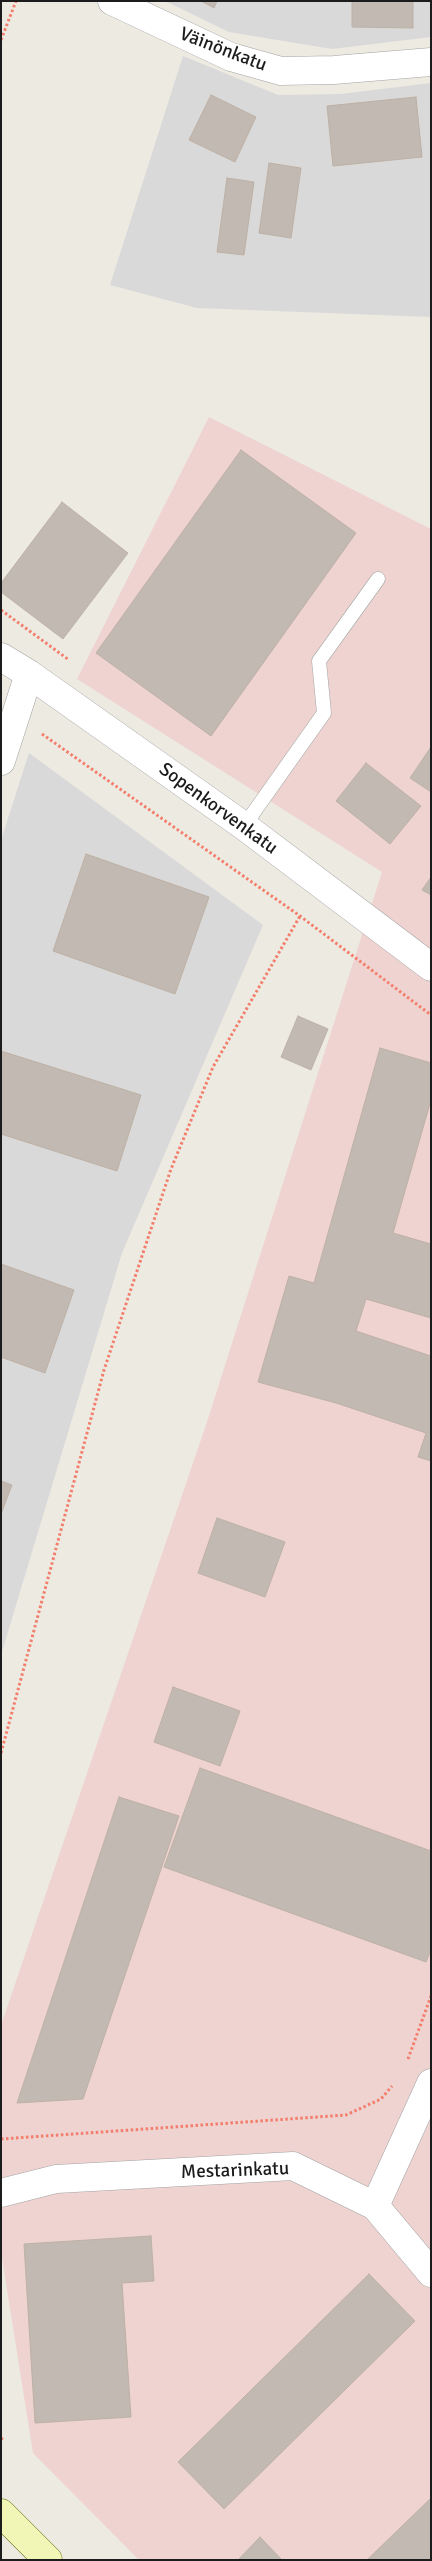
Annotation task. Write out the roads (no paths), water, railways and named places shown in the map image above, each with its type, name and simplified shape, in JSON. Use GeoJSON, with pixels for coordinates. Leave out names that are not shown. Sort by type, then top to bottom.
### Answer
{"type":"FeatureCollection","features":[{"type":"Feature","properties":{"kind":"street","name":"Väinönkatu"},"geometry":{"type":"LineString","coordinates":[[112,1],[231,57],[281,71],[334,70],[431,62]]}},
{"type":"Feature","properties":{"kind":"street","name":"Sopenkorvenkatu"},"geometry":{"type":"LineString","coordinates":[[1,657],[29,674],[244,826],[431,968]]}},
{"type":"Feature","properties":{"kind":"street"},"geometry":{"type":"LineString","coordinates":[[1,761],[29,674]]}},
{"type":"Feature","properties":{"kind":"street"},"geometry":{"type":"LineString","coordinates":[[375,2206],[431,2083]]}},
{"type":"Feature","properties":{"kind":"street","name":"Mestarinkatu"},"geometry":{"type":"LineString","coordinates":[[1,2193],[56,2179],[293,2166],[375,2206],[431,2273]]}},
{"type":"Feature","properties":{"kind":"street"},"geometry":{"type":"LineString","coordinates":[[1,2513],[48,2560]]}},
{"type":"Feature","properties":{"kind":"lane"},"geometry":{"type":"LineString","coordinates":[[244,826],[324,713],[319,661],[378,579]]}}]}
